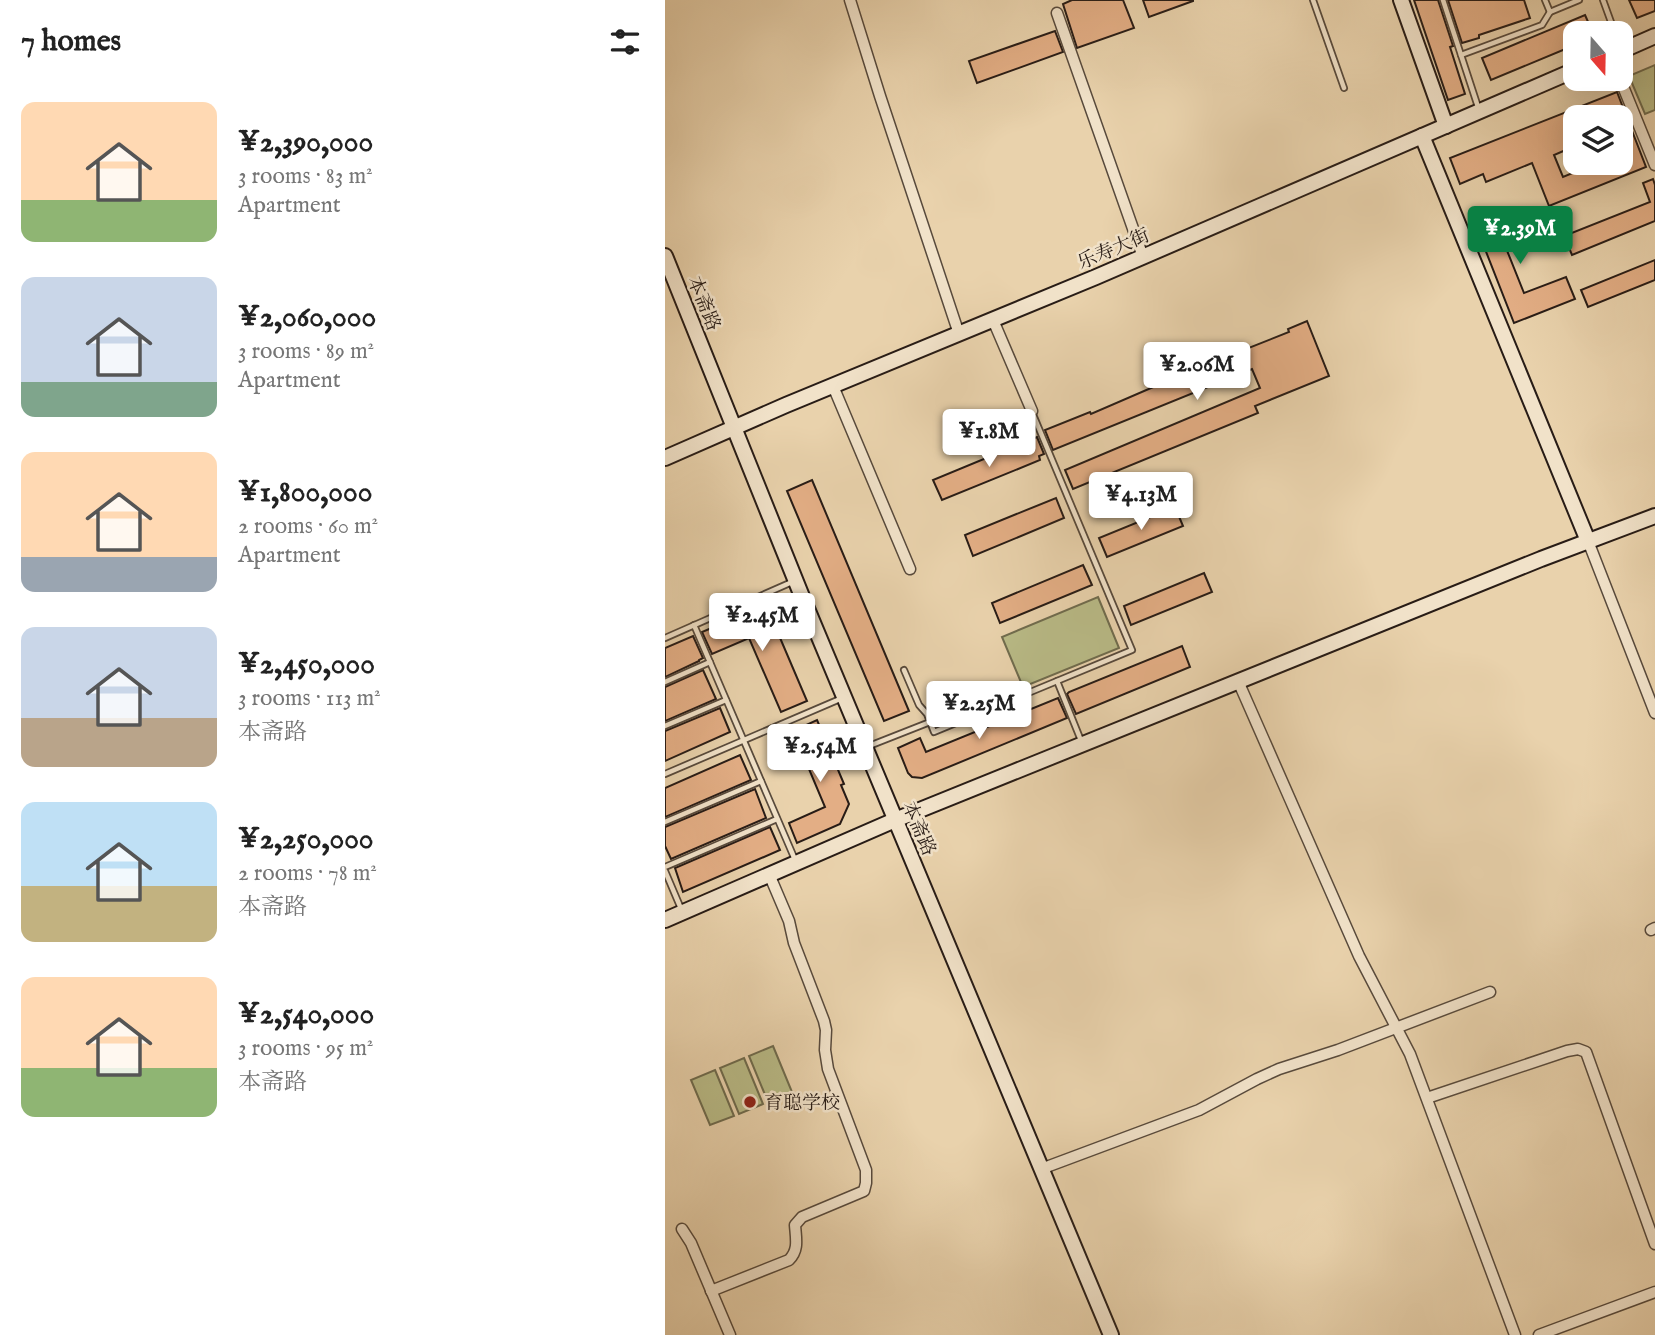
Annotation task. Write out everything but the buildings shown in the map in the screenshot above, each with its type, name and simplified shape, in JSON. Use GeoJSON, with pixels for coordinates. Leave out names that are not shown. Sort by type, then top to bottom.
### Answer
{"type":"FeatureCollection","features":[{"type":"Feature","properties":{"kind":"street"},"geometry":{"type":"LineString","coordinates":[[851,0],[959,334]]}},
{"type":"Feature","properties":{"kind":"street"},"geometry":{"type":"LineString","coordinates":[[1401,0],[1445,126]]}},
{"type":"Feature","properties":{"kind":"street"},"geometry":{"type":"LineString","coordinates":[[1057,13],[1143,257]]}},
{"type":"Feature","properties":{"kind":"street"},"geometry":{"type":"LineString","coordinates":[[1633,45],[1655,36]]}},
{"type":"Feature","properties":{"kind":"street","name":"乐寿大街"},"geometry":{"type":"LineString","coordinates":[[665,458],[1143,257],[1563,75]]}},
{"type":"Feature","properties":{"kind":"street"},"geometry":{"type":"LineString","coordinates":[[1625,91],[1655,165]]}},
{"type":"Feature","properties":{"kind":"street"},"geometry":{"type":"LineString","coordinates":[[1422,136],[1655,713]]}},
{"type":"Feature","properties":{"kind":"street","name":"本斋路"},"geometry":{"type":"LineString","coordinates":[[665,256],[844,697],[1111,1335]]}},
{"type":"Feature","properties":{"kind":"street"},"geometry":{"type":"LineString","coordinates":[[993,320],[1032,411]]}},
{"type":"Feature","properties":{"kind":"street"},"geometry":{"type":"LineString","coordinates":[[833,386],[910,569]]}},
{"type":"Feature","properties":{"kind":"street"},"geometry":{"type":"LineString","coordinates":[[665,920],[895,820],[1655,516]]}},
{"type":"Feature","properties":{"kind":"street"},"geometry":{"type":"LineString","coordinates":[[1238,681],[1359,956],[1410,1054],[1515,1335]]}},
{"type":"Feature","properties":{"kind":"street"},"geometry":{"type":"LineString","coordinates":[[711,1291],[789,1260],[797,1249],[795,1226],[802,1217],[864,1191],[866,1183],[866,1170],[828,1069],[824,1021],[794,943],[789,921],[769,874]]}},
{"type":"Feature","properties":{"kind":"street"},"geometry":{"type":"LineString","coordinates":[[1041,1169],[1199,1110],[1279,1069],[1338,1050],[1490,992]]}},
{"type":"Feature","properties":{"kind":"street"},"geometry":{"type":"LineString","coordinates":[[1427,1098],[1567,1051],[1578,1049],[1586,1052],[1655,1244]]}},
{"type":"Feature","properties":{"kind":"street"},"geometry":{"type":"LineString","coordinates":[[682,1229],[691,1243],[730,1335]]}},
{"type":"Feature","properties":{"kind":"street"},"geometry":{"type":"LineString","coordinates":[[1539,1335],[1655,1292]]}},
{"type":"Feature","properties":{"kind":"lane"},"geometry":{"type":"LineString","coordinates":[[1314,0],[1344,88]]}},
{"type":"Feature","properties":{"kind":"lane"},"geometry":{"type":"LineString","coordinates":[[1443,0],[1479,111]]}},
{"type":"Feature","properties":{"kind":"lane"},"geometry":{"type":"LineString","coordinates":[[1545,0],[1550,12]]}},
{"type":"Feature","properties":{"kind":"lane"},"geometry":{"type":"LineString","coordinates":[[1461,55],[1542,25],[1550,12],[1579,0]]}},
{"type":"Feature","properties":{"kind":"lane"},"geometry":{"type":"LineString","coordinates":[[1603,0],[1611,21]]}},
{"type":"Feature","properties":{"kind":"lane"},"geometry":{"type":"LineString","coordinates":[[904,670],[934,732],[1132,649],[1032,411]]}},
{"type":"Feature","properties":{"kind":"lane"},"geometry":{"type":"LineString","coordinates":[[665,638],[796,580]]}},
{"type":"Feature","properties":{"kind":"lane"},"geometry":{"type":"LineString","coordinates":[[694,625],[796,863]]}},
{"type":"Feature","properties":{"kind":"lane"},"geometry":{"type":"LineString","coordinates":[[665,682],[710,662]]}},
{"type":"Feature","properties":{"kind":"lane"},"geometry":{"type":"LineString","coordinates":[[1057,681],[1083,744]]}},
{"type":"Feature","properties":{"kind":"lane"},"geometry":{"type":"LineString","coordinates":[[665,774],[844,697]]}},
{"type":"Feature","properties":{"kind":"lane"},"geometry":{"type":"LineString","coordinates":[[665,726],[726,700]]}},
{"type":"Feature","properties":{"kind":"lane"},"geometry":{"type":"LineString","coordinates":[[866,748],[930,722]]}},
{"type":"Feature","properties":{"kind":"lane"},"geometry":{"type":"LineString","coordinates":[[665,822],[761,781]]}},
{"type":"Feature","properties":{"kind":"lane"},"geometry":{"type":"LineString","coordinates":[[683,912],[665,869],[777,819]]}},
{"type":"Feature","properties":{"kind":"green space"},"geometry":{"type":"Polygon","coordinates":[[[1655,65],[1655,110],[1645,114],[1633,86],[1633,74],[1655,65]]]}},
{"type":"Feature","properties":{"kind":"green space"},"geometry":{"type":"Polygon","coordinates":[[[1098,597],[1119,648],[1023,687],[1002,637],[1098,597]]]}},
{"type":"Feature","properties":{"kind":"green space"},"geometry":{"type":"Polygon","coordinates":[[[773,1046],[792,1092],[768,1102],[749,1056],[773,1046]]]}},
{"type":"Feature","properties":{"kind":"green space"},"geometry":{"type":"Polygon","coordinates":[[[744,1058],[763,1104],[739,1114],[720,1068],[744,1058]]]}},
{"type":"Feature","properties":{"kind":"green space"},"geometry":{"type":"Polygon","coordinates":[[[715,1070],[734,1116],[710,1125],[691,1080],[715,1070]]]}},
{"type":"Feature","properties":{"kind":"place","name":"育聪学校"},"geometry":{"type":"Point","coordinates":[750,1102]}}]}
